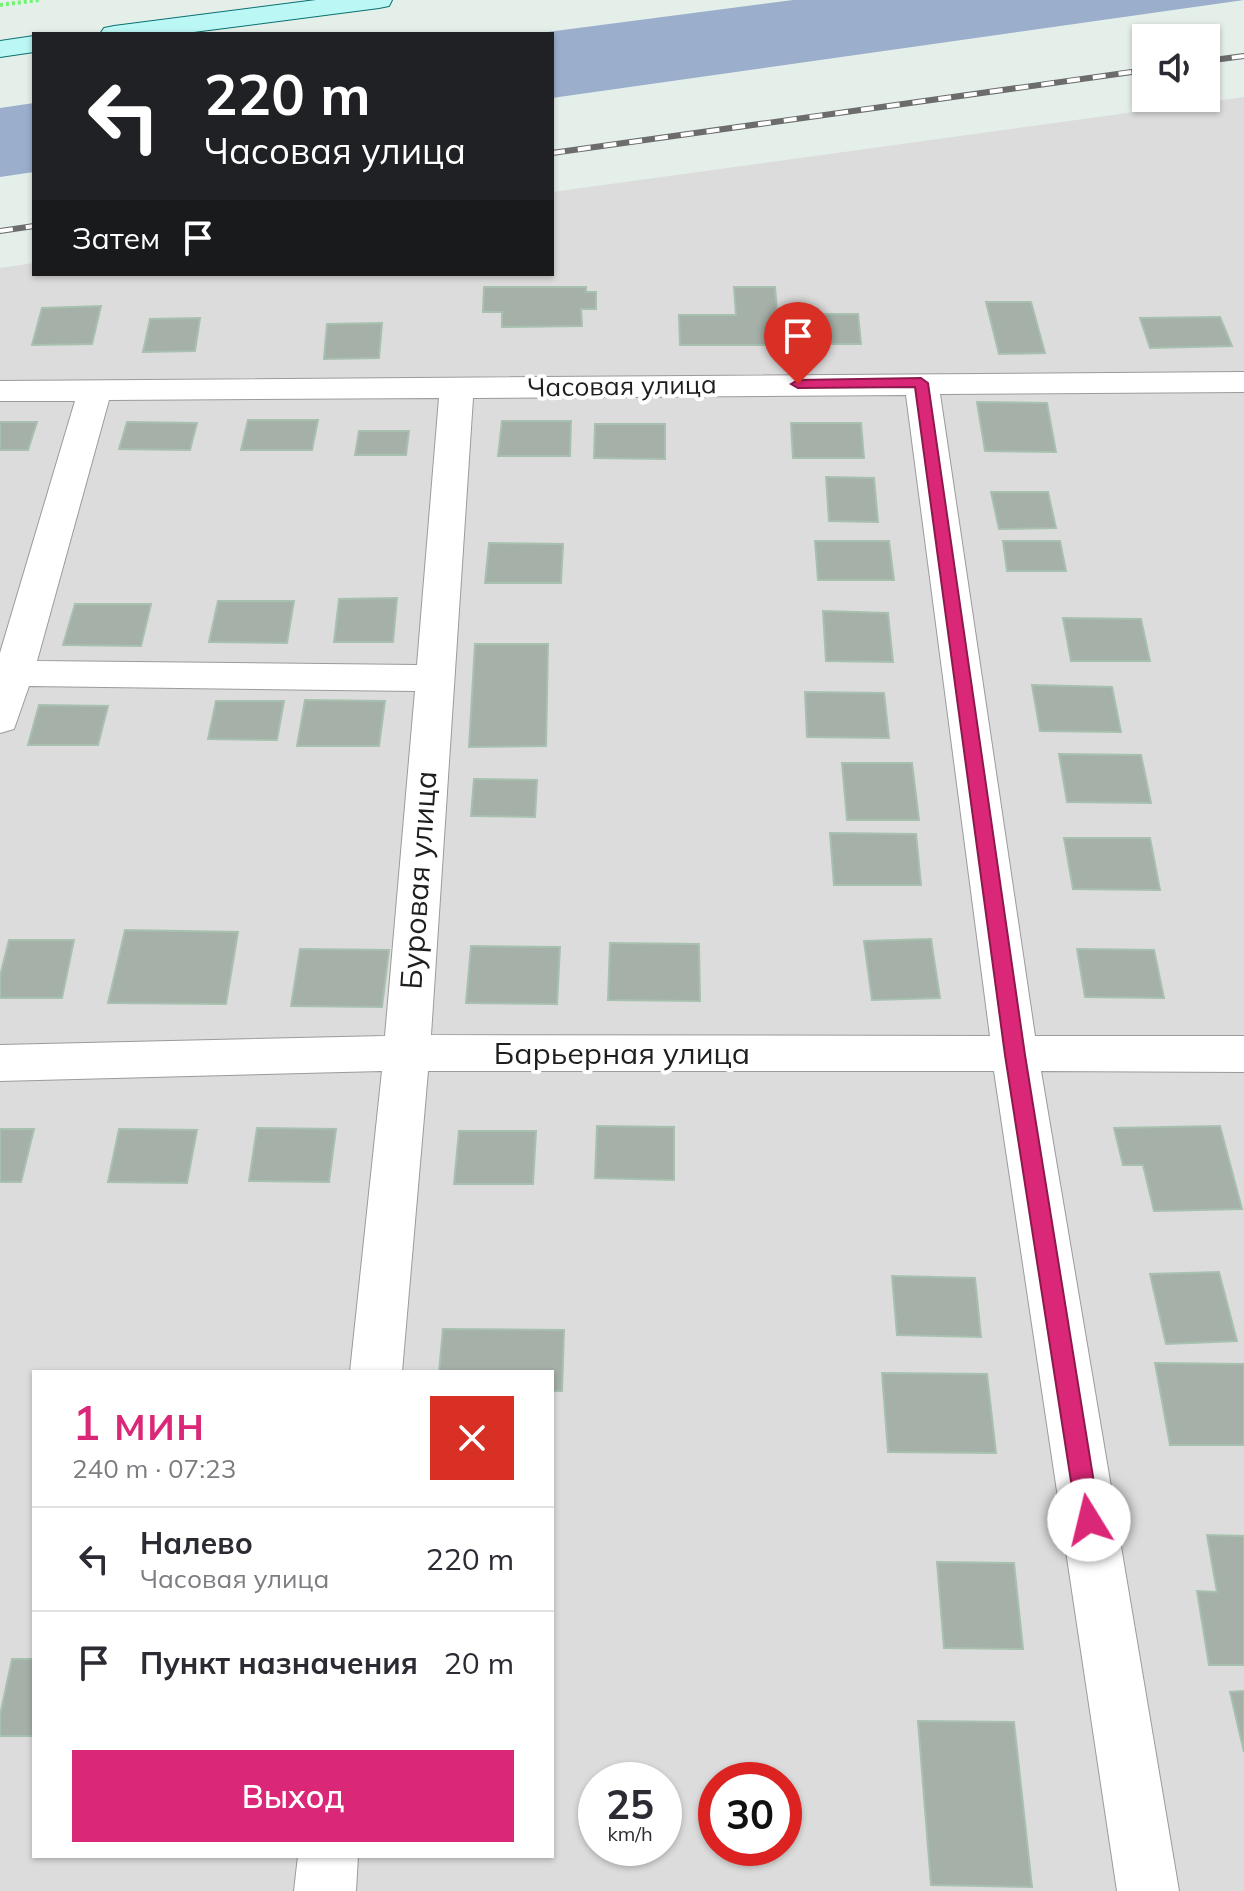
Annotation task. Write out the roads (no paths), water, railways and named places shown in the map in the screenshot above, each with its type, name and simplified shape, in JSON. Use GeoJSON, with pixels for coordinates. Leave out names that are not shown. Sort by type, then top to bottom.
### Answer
{"type":"FeatureCollection","features":[{"type":"Feature","properties":{"kind":"street"},"geometry":{"type":"LineString","coordinates":[[130,32],[379,0]]}},
{"type":"Feature","properties":{"kind":"street"},"geometry":{"type":"LineString","coordinates":[[0,49],[32,44]]}},
{"type":"Feature","properties":{"kind":"street","name":"Часовая улица"},"geometry":{"type":"LineString","coordinates":[[0,391],[1244,382]]}},
{"type":"Feature","properties":{"kind":"street"},"geometry":{"type":"LineString","coordinates":[[921,383],[1015,1055],[1148,1891]]}},
{"type":"Feature","properties":{"kind":"street","name":"Буровая улица"},"geometry":{"type":"LineString","coordinates":[[376,1370],[407,1053],[457,388]]}},
{"type":"Feature","properties":{"kind":"street"},"geometry":{"type":"LineString","coordinates":[[0,720],[95,390]]}},
{"type":"Feature","properties":{"kind":"street"},"geometry":{"type":"LineString","coordinates":[[13,673],[433,678]]}},
{"type":"Feature","properties":{"kind":"street","name":"Барьерная улица"},"geometry":{"type":"LineString","coordinates":[[0,1063],[407,1053],[1244,1054]]}},
{"type":"Feature","properties":{"kind":"street"},"geometry":{"type":"LineString","coordinates":[[325,1891],[328,1858]]}},
{"type":"Feature","properties":{"kind":"railway"},"geometry":{"type":"LineString","coordinates":[[1220,59],[1244,56]]}},
{"type":"Feature","properties":{"kind":"railway"},"geometry":{"type":"LineString","coordinates":[[554,153],[1132,72]]}},
{"type":"Feature","properties":{"kind":"railway"},"geometry":{"type":"LineString","coordinates":[[0,231],[32,226]]}}]}
